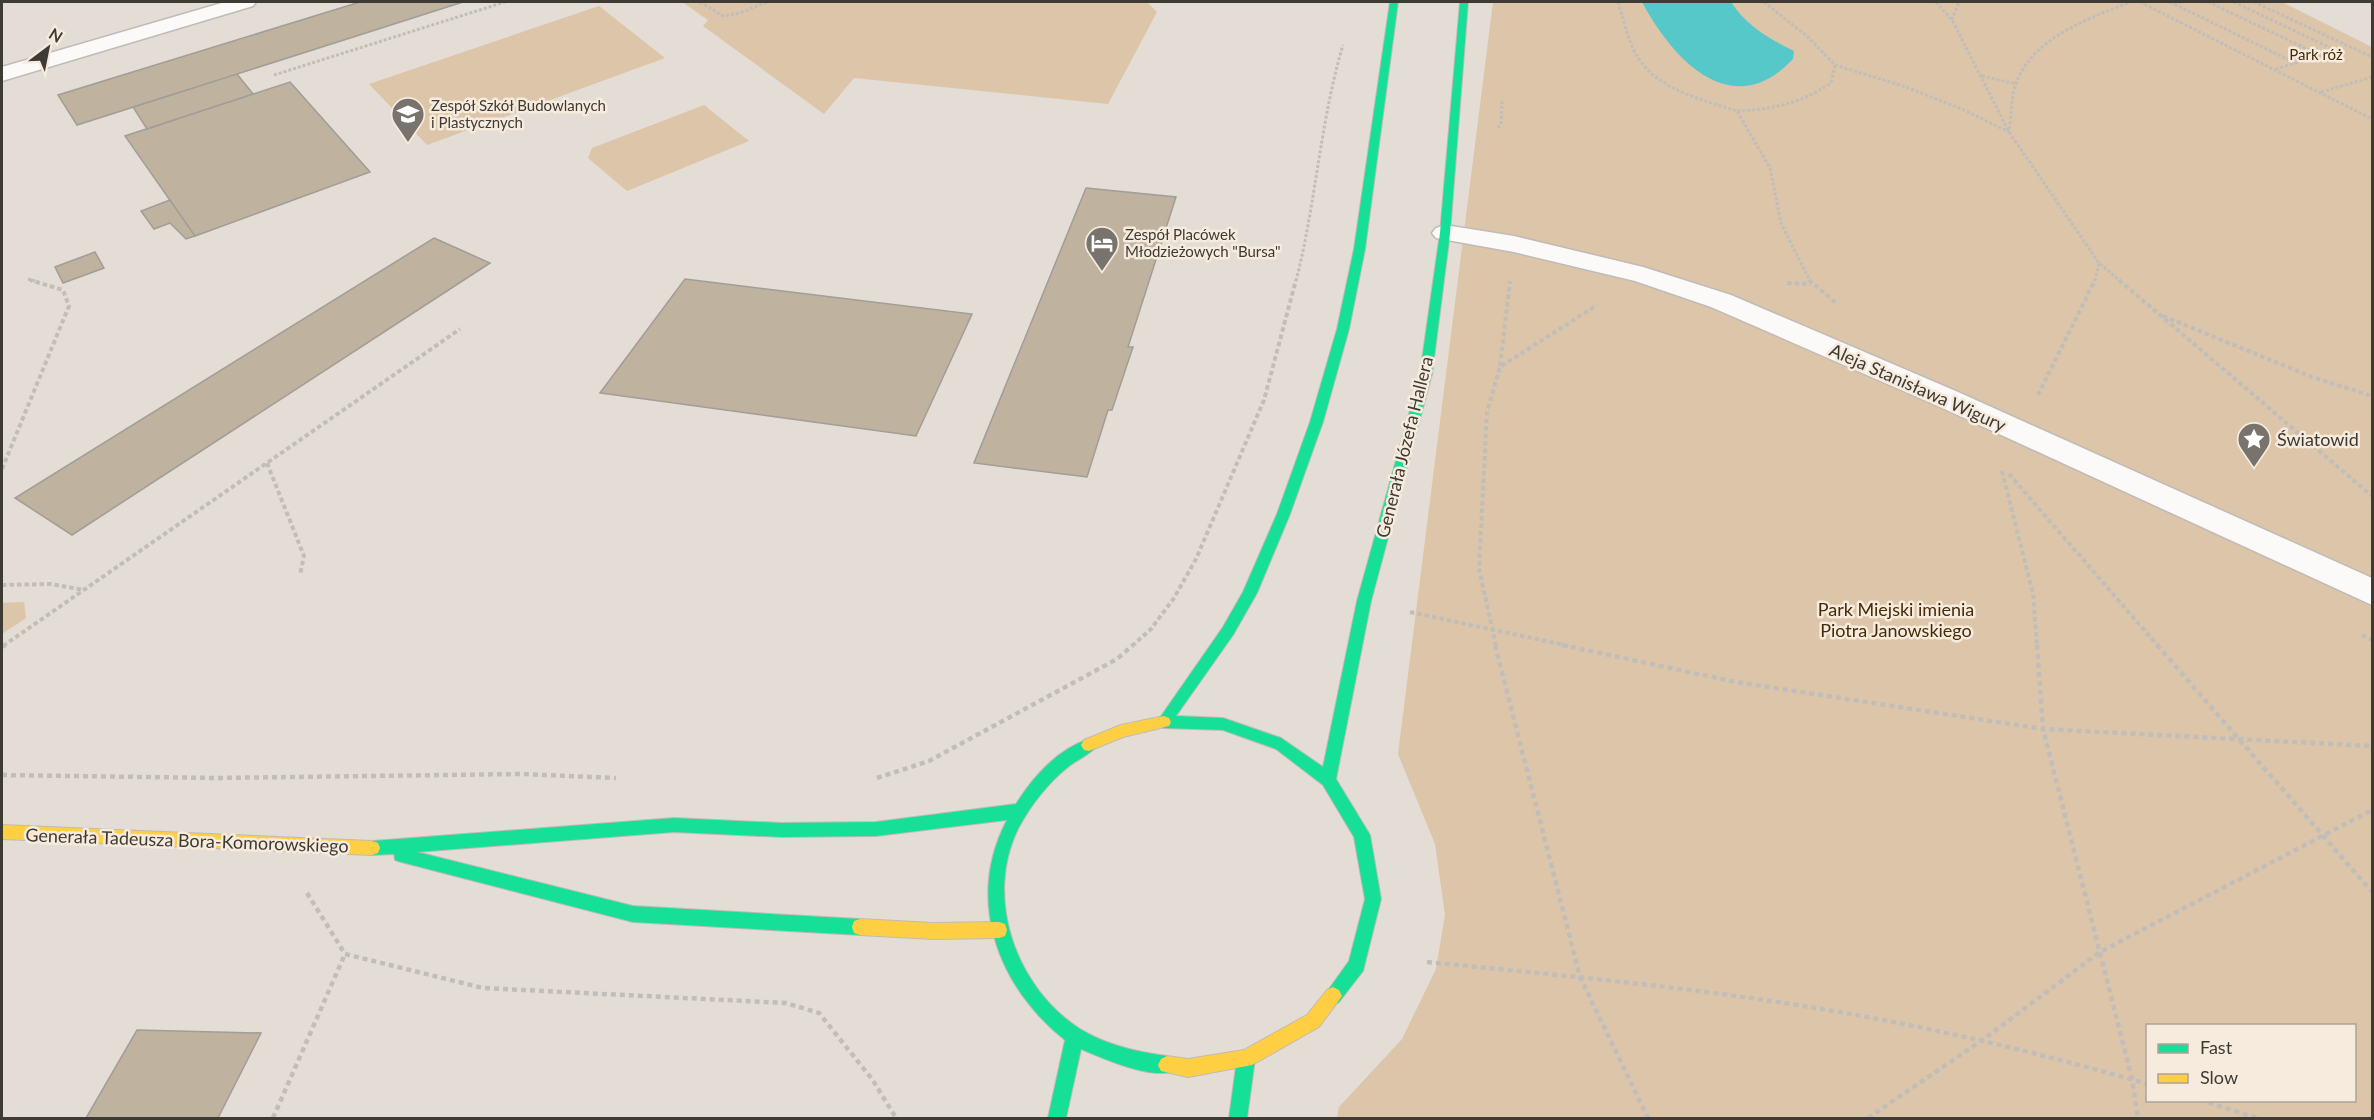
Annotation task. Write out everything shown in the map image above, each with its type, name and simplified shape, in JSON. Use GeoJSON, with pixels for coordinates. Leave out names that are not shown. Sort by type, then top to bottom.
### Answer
{"type":"FeatureCollection","features":[{"type":"Feature","properties":{"kind":"main road"},"geometry":{"type":"LineString","coordinates":[[1164,722],[1235,620],[1249,593],[1311,439],[1343,328],[1358,249],[1394,2]]}},
{"type":"Feature","properties":{"kind":"main road","name":"Generała Józefa Hallera"},"geometry":{"type":"LineString","coordinates":[[1328,780],[1364,601],[1426,374],[1445,234],[1464,2]]}},
{"type":"Feature","properties":{"kind":"main road"},"geometry":{"type":"LineString","coordinates":[[1164,722],[1224,724],[1281,744],[1328,780],[1362,835],[1373,899],[1357,965],[1313,1021],[1246,1059],[1188,1068],[1129,1060],[1076,1036],[1040,1007],[1014,970],[999,930],[995,889],[1002,848],[1018,811],[1046,776],[1080,749],[1120,731],[1164,722]]}},
{"type":"Feature","properties":{"kind":"main road","name":"Generała Tadeusza Bora-Komorowskiego"},"geometry":{"type":"LineString","coordinates":[[2,832],[373,848],[674,825],[781,830],[876,829],[1018,811]]}},
{"type":"Feature","properties":{"kind":"main road","name":"Generała Tadeusza Bora-Komorowskiego"},"geometry":{"type":"LineString","coordinates":[[373,848],[633,914],[933,931],[999,930]]}},
{"type":"Feature","properties":{"kind":"main road"},"geometry":{"type":"LineString","coordinates":[[1057,1119],[1076,1036]]}},
{"type":"Feature","properties":{"kind":"main road"},"geometry":{"type":"LineString","coordinates":[[1238,1119],[1246,1059]]}},
{"type":"Feature","properties":{"kind":"street"},"geometry":{"type":"LineString","coordinates":[[2,74],[246,2]]}},
{"type":"Feature","properties":{"kind":"street","name":"Aleja Stanisława Wigury"},"geometry":{"type":"LineString","coordinates":[[1445,234],[1514,244],[1643,275],[1721,301],[1898,377],[2373,592]]}},
{"type":"Feature","properties":{"kind":"path"},"geometry":{"type":"LineString","coordinates":[[274,75],[505,2]]}},
{"type":"Feature","properties":{"kind":"path"},"geometry":{"type":"LineString","coordinates":[[700,2],[723,16],[740,13],[767,2]]}},
{"type":"Feature","properties":{"kind":"path"},"geometry":{"type":"LineString","coordinates":[[1618,2],[1628,34],[1640,61],[1660,79],[1695,97],[1737,111],[1781,109],[1806,101],[1831,83],[1835,65]]}},
{"type":"Feature","properties":{"kind":"path"},"geometry":{"type":"LineString","coordinates":[[1764,2],[1808,38],[1835,65],[1906,87],[1964,110],[2009,132]]}},
{"type":"Feature","properties":{"kind":"path"},"geometry":{"type":"LineString","coordinates":[[1936,2],[1952,20],[2009,132],[2099,263],[2373,495]]}},
{"type":"Feature","properties":{"kind":"path"},"geometry":{"type":"LineString","coordinates":[[1952,20],[1959,2]]}},
{"type":"Feature","properties":{"kind":"path"},"geometry":{"type":"LineString","coordinates":[[2009,132],[2016,84],[2029,63],[2056,38],[2089,17],[2131,2]]}},
{"type":"Feature","properties":{"kind":"path"},"geometry":{"type":"LineString","coordinates":[[2140,2],[2373,119]]}},
{"type":"Feature","properties":{"kind":"path"},"geometry":{"type":"LineString","coordinates":[[2171,2],[2296,63]]}},
{"type":"Feature","properties":{"kind":"path"},"geometry":{"type":"LineString","coordinates":[[2171,2],[2185,2]]}},
{"type":"Feature","properties":{"kind":"path"},"geometry":{"type":"LineString","coordinates":[[2208,2],[2321,56]]}},
{"type":"Feature","properties":{"kind":"path"},"geometry":{"type":"LineString","coordinates":[[2234,2],[2337,51],[2276,69]]}},
{"type":"Feature","properties":{"kind":"path"},"geometry":{"type":"LineString","coordinates":[[2254,2],[2373,57]]}},
{"type":"Feature","properties":{"kind":"path"},"geometry":{"type":"LineString","coordinates":[[870,780],[929,761],[1117,659],[1151,629],[1174,598],[1196,559],[1264,400],[1310,231],[1330,89],[1345,34]]}},
{"type":"Feature","properties":{"kind":"path"},"geometry":{"type":"LineString","coordinates":[[1981,76],[2016,84]]}},
{"type":"Feature","properties":{"kind":"path"},"geometry":{"type":"LineString","coordinates":[[2321,92],[2373,77]]}},
{"type":"Feature","properties":{"kind":"path"},"geometry":{"type":"LineString","coordinates":[[1737,111],[1770,168],[1781,223],[1811,284]]}},
{"type":"Feature","properties":{"kind":"path"},"geometry":{"type":"LineString","coordinates":[[1514,244],[1500,367],[1487,412],[1479,569],[1492,631],[1580,978],[1648,1119]]}},
{"type":"Feature","properties":{"kind":"path"},"geometry":{"type":"LineString","coordinates":[[2033,404],[2094,284],[2099,263]]}},
{"type":"Feature","properties":{"kind":"path"},"geometry":{"type":"LineString","coordinates":[[1500,367],[1643,275]]}},
{"type":"Feature","properties":{"kind":"path"},"geometry":{"type":"LineString","coordinates":[[2,469],[69,306],[63,290],[28,279]]}},
{"type":"Feature","properties":{"kind":"path"},"geometry":{"type":"LineString","coordinates":[[2158,314],[2312,377],[2373,396]]}},
{"type":"Feature","properties":{"kind":"path"},"geometry":{"type":"LineString","coordinates":[[2,647],[460,329]]}},
{"type":"Feature","properties":{"kind":"path"},"geometry":{"type":"LineString","coordinates":[[267,463],[304,556],[300,575]]}},
{"type":"Feature","properties":{"kind":"path"},"geometry":{"type":"LineString","coordinates":[[2138,1119],[2132,1079],[2043,729],[2033,594],[2001,465],[2320,835],[2373,892]]}},
{"type":"Feature","properties":{"kind":"path"},"geometry":{"type":"LineString","coordinates":[[2,585],[51,584],[84,590]]}},
{"type":"Feature","properties":{"kind":"path"},"geometry":{"type":"LineString","coordinates":[[1404,611],[1736,682],[2043,729],[2373,746]]}},
{"type":"Feature","properties":{"kind":"path"},"geometry":{"type":"LineString","coordinates":[[2,775],[216,778],[522,774],[629,778]]}},
{"type":"Feature","properties":{"kind":"path"},"geometry":{"type":"LineString","coordinates":[[1868,1119],[1984,1039],[2100,952],[2320,835],[2373,810]]}},
{"type":"Feature","properties":{"kind":"path"},"geometry":{"type":"LineString","coordinates":[[277,844],[345,954],[483,988],[774,1002],[819,1013],[872,1079],[896,1119]]}},
{"type":"Feature","properties":{"kind":"path"},"geometry":{"type":"LineString","coordinates":[[273,1119],[345,954]]}},
{"type":"Feature","properties":{"kind":"path"},"geometry":{"type":"LineString","coordinates":[[1427,963],[1580,978],[1845,1012],[1984,1039],[2146,1083]]}},
{"type":"Feature","properties":{"kind":"path"},"geometry":{"type":"LineString","coordinates":[[2203,1102],[2257,1119]]}},
{"type":"Feature","properties":{"kind":"green space"},"geometry":{"type":"Polygon","coordinates":[[[682,2],[1147,2],[1157,12],[1108,104],[854,78],[824,114],[703,26],[708,20],[682,2]]]}},
{"type":"Feature","properties":{"kind":"green space","name":"Park Miejski imienia Piotra Janowskiego"},"geometry":{"type":"Polygon","coordinates":[[[1493,2],[2282,2],[2372,47],[2372,1118],[1337,1118],[1339,1107],[1402,1039],[1436,969],[1445,915],[1435,844],[1398,754],[1493,2]]]}},
{"type":"Feature","properties":{"kind":"green space"},"geometry":{"type":"Polygon","coordinates":[[[599,6],[665,58],[427,145],[369,84],[599,6]]]}},
{"type":"Feature","properties":{"kind":"green space"},"geometry":{"type":"Polygon","coordinates":[[[704,105],[749,141],[627,191],[588,158],[592,148],[704,105]]]}},
{"type":"Feature","properties":{"kind":"green space"},"geometry":{"type":"Polygon","coordinates":[[[24,602],[26,618],[2,634],[2,603],[24,602]]]}},
{"type":"Feature","properties":{"kind":"water"},"geometry":{"type":"Polygon","coordinates":[[[1642,2],[1731,2],[1759,31],[1794,51],[1793,59],[1770,78],[1748,86],[1727,85],[1706,77],[1687,63],[1670,45],[1642,2]]]}},
{"type":"Feature","properties":{"kind":"building"},"geometry":{"type":"Polygon","coordinates":[[[360,2],[463,2],[77,125],[58,95],[360,2]]]}},
{"type":"Feature","properties":{"kind":"building"},"geometry":{"type":"Polygon","coordinates":[[[237,74],[253,94],[147,129],[133,107],[237,74]]]}},
{"type":"Feature","properties":{"kind":"building"},"geometry":{"type":"Polygon","coordinates":[[[290,82],[370,172],[195,236],[125,136],[290,82]]]}},
{"type":"Feature","properties":{"kind":"building","name":"Zespół Placówek Młodzieżowych \"Bursa\""},"geometry":{"type":"Polygon","coordinates":[[[1086,188],[1176,197],[1128,347],[1133,347],[1112,410],[1108,410],[1087,477],[974,463],[1086,188]]]}},
{"type":"Feature","properties":{"kind":"building"},"geometry":{"type":"Polygon","coordinates":[[[170,200],[195,236],[186,239],[170,223],[154,229],[141,211],[170,200]]]}},
{"type":"Feature","properties":{"kind":"building"},"geometry":{"type":"Polygon","coordinates":[[[434,238],[490,263],[72,535],[15,498],[434,238]]]}},
{"type":"Feature","properties":{"kind":"building"},"geometry":{"type":"Polygon","coordinates":[[[95,252],[104,268],[63,283],[55,267],[95,252]]]}},
{"type":"Feature","properties":{"kind":"building"},"geometry":{"type":"Polygon","coordinates":[[[685,279],[972,314],[916,436],[600,393],[685,279]]]}},
{"type":"Feature","properties":{"kind":"building"},"geometry":{"type":"Polygon","coordinates":[[[137,1030],[261,1033],[218,1118],[86,1118],[137,1030]]]}},
{"type":"Feature","properties":{"kind":"traffic: fast"},"geometry":{"type":"LineString","coordinates":[[1164,722],[1215,650],[1250,593],[1284,514],[1326,391],[1343,329],[1360,249],[1394,2]]}},
{"type":"Feature","properties":{"kind":"traffic: fast"},"geometry":{"type":"LineString","coordinates":[[1328,780],[1364,601],[1426,374],[1445,233],[1464,2]]}},
{"type":"Feature","properties":{"kind":"traffic: fast"},"geometry":{"type":"LineString","coordinates":[[1164,722],[1223,724],[1281,744],[1328,780],[1362,835],[1373,899],[1357,965],[1333,996]]}},
{"type":"Feature","properties":{"kind":"traffic: fast"},"geometry":{"type":"LineString","coordinates":[[1089,745],[1063,761],[1048,776],[1028,799],[1012,826],[1001,855],[997,885],[998,915],[1004,944],[1016,972],[1033,998],[1071,1033],[1088,1043],[1121,1056],[1167,1065]]}},
{"type":"Feature","properties":{"kind":"traffic: fast"},"geometry":{"type":"LineString","coordinates":[[372,848],[674,825],[781,830],[876,829],[1019,811]]}},
{"type":"Feature","properties":{"kind":"traffic: fast"},"geometry":{"type":"LineString","coordinates":[[401,855],[633,914],[860,927]]}},
{"type":"Feature","properties":{"kind":"traffic: fast"},"geometry":{"type":"LineString","coordinates":[[1057,1118],[1075,1036]]}},
{"type":"Feature","properties":{"kind":"traffic: fast"},"geometry":{"type":"LineString","coordinates":[[1238,1118],[1246,1059]]}},
{"type":"Feature","properties":{"kind":"traffic: slow"},"geometry":{"type":"LineString","coordinates":[[1089,745],[1121,731],[1164,722]]}},
{"type":"Feature","properties":{"kind":"traffic: slow"},"geometry":{"type":"LineString","coordinates":[[2,832],[372,848]]}},
{"type":"Feature","properties":{"kind":"traffic: slow"},"geometry":{"type":"LineString","coordinates":[[860,927],[933,931],[999,930]]}},
{"type":"Feature","properties":{"kind":"traffic: slow"},"geometry":{"type":"LineString","coordinates":[[1167,1065],[1188,1068],[1246,1059],[1313,1021],[1333,996]]}},
{"type":"Feature","properties":{"kind":"place","name":"Zespół Szkół Budowlanych i Plastycznych"},"geometry":{"type":"Point","coordinates":[408,143]}},
{"type":"Feature","properties":{"kind":"place","name":"Zespół Placówek Młodzieżowych \"Bursa\""},"geometry":{"type":"Point","coordinates":[1102,272]}},
{"type":"Feature","properties":{"kind":"place","name":"Światowid"},"geometry":{"type":"Point","coordinates":[2254,468]}},
{"type":"Feature","properties":{"kind":"park label","name":"Park róż"},"geometry":{"type":"Point","coordinates":[2316,54]}}]}
